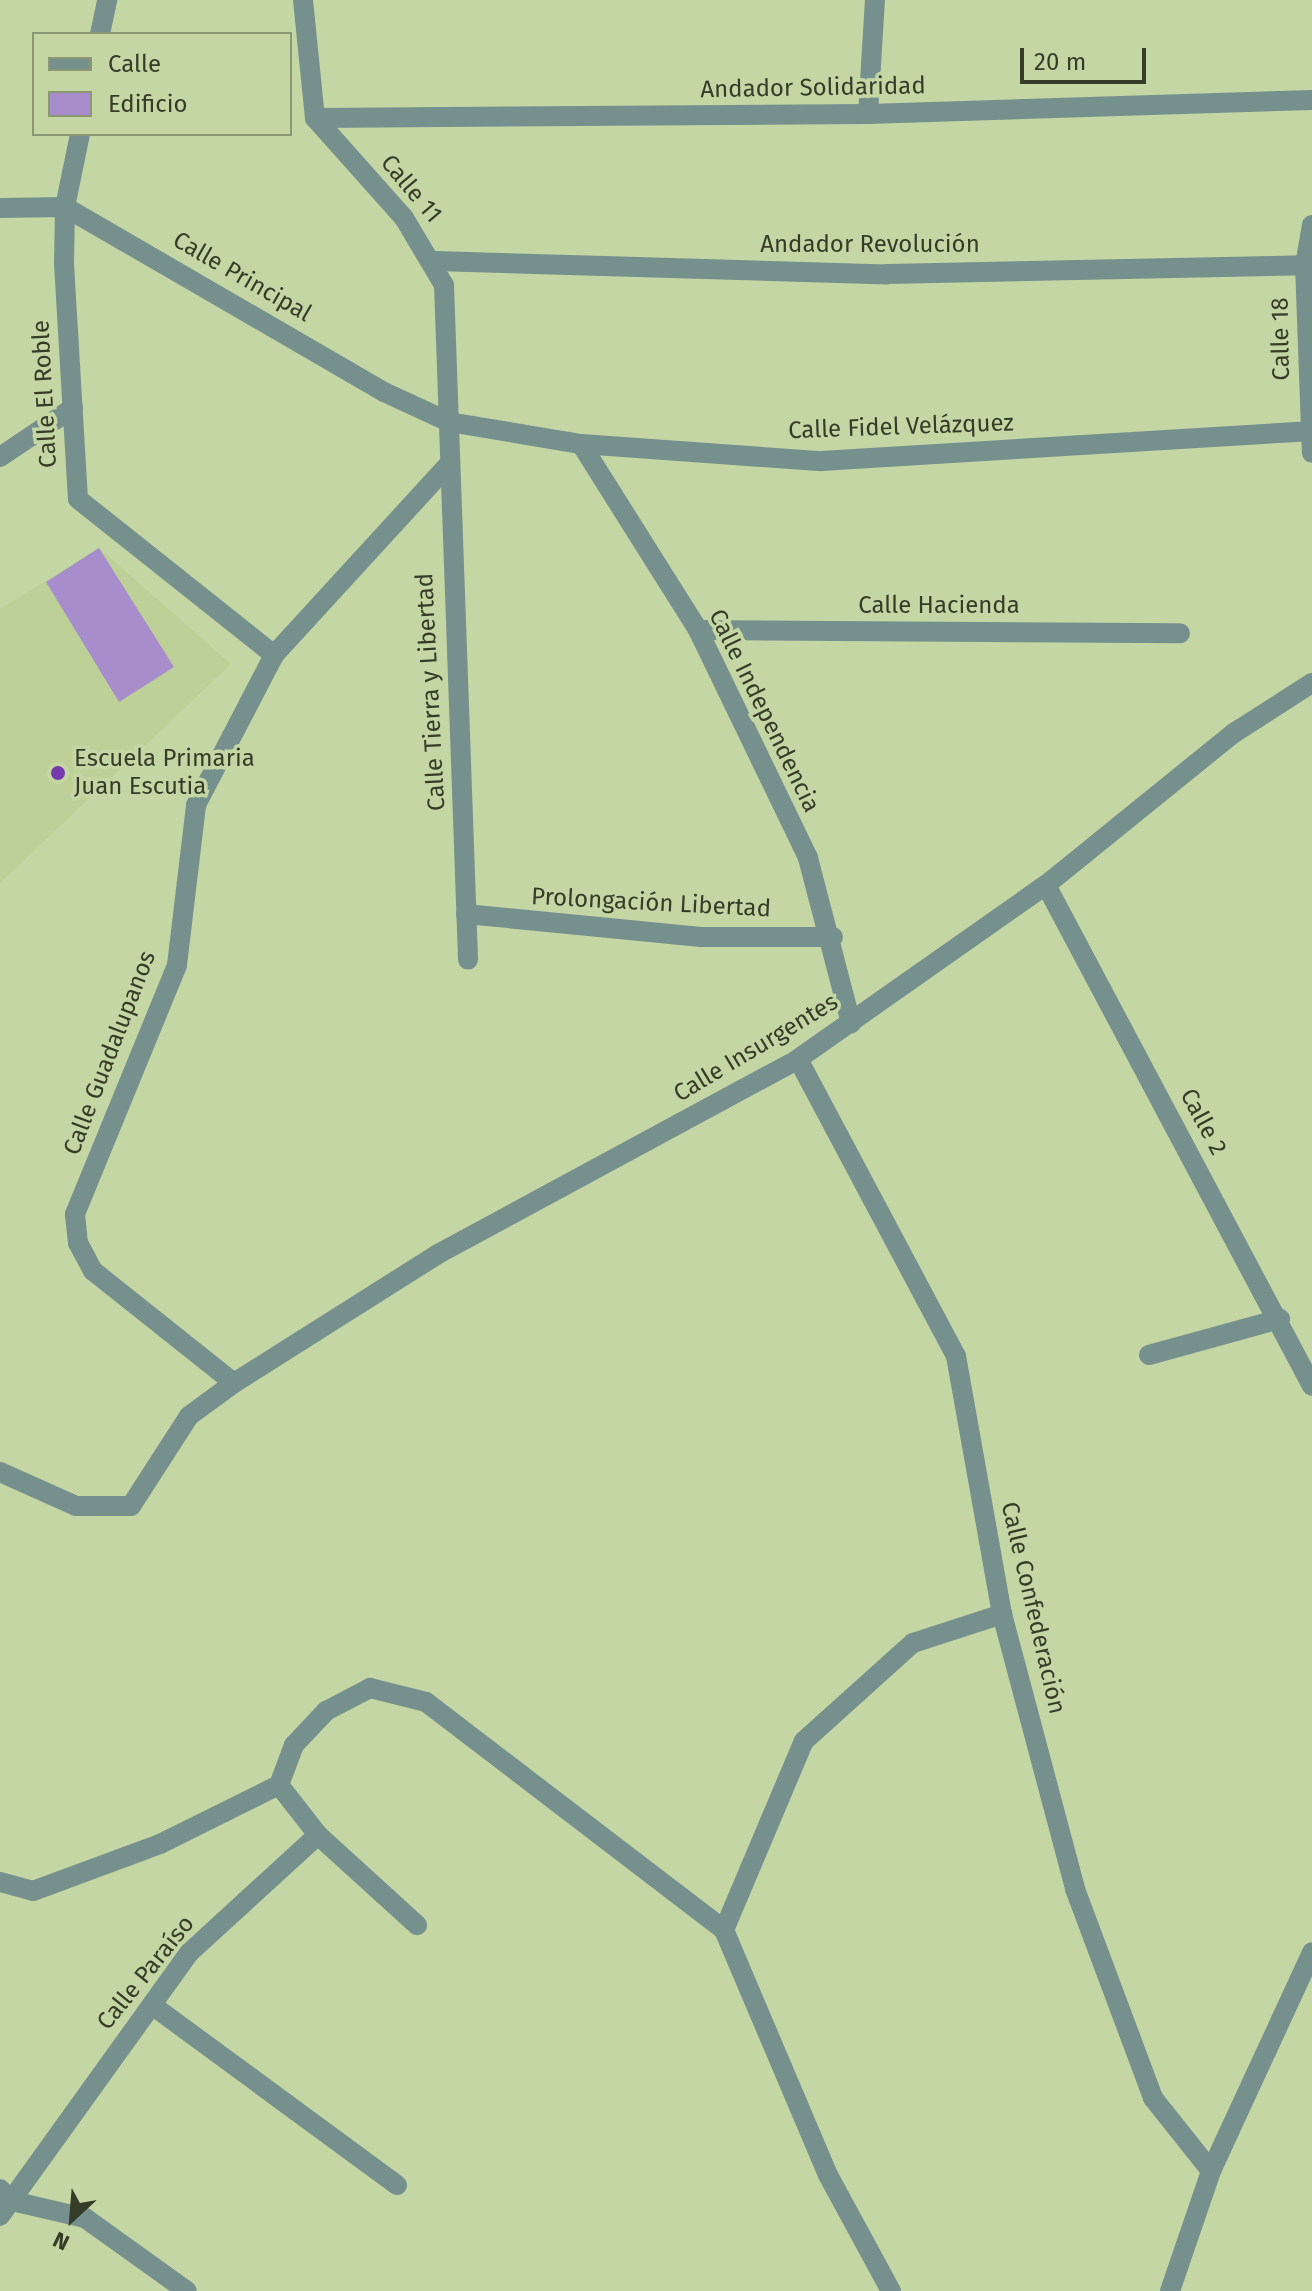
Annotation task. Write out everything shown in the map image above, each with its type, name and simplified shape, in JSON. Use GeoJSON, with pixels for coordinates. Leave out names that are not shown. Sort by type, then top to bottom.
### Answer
{"type":"FeatureCollection","features":[{"type":"Feature","properties":{"kind":"street"},"geometry":{"type":"LineString","coordinates":[[100,32],[107,0]]}},
{"type":"Feature","properties":{"kind":"street"},"geometry":{"type":"LineString","coordinates":[[303,0],[315,118]]}},
{"type":"Feature","properties":{"kind":"street"},"geometry":{"type":"LineString","coordinates":[[868,114],[875,0]]}},
{"type":"Feature","properties":{"kind":"street","name":"Andador Solidaridad"},"geometry":{"type":"LineString","coordinates":[[315,118],[868,114],[1312,100]]}},
{"type":"Feature","properties":{"kind":"street","name":"Calle 11"},"geometry":{"type":"LineString","coordinates":[[315,118],[436,261],[444,285],[449,422]]}},
{"type":"Feature","properties":{"kind":"street","name":"Calle El Roble"},"geometry":{"type":"LineString","coordinates":[[80,136],[65,207],[78,499],[274,655]]}},
{"type":"Feature","properties":{"kind":"street"},"geometry":{"type":"LineString","coordinates":[[0,208],[65,207]]}},
{"type":"Feature","properties":{"kind":"street","name":"Calle Principal"},"geometry":{"type":"LineString","coordinates":[[65,207],[384,392],[449,422]]}},
{"type":"Feature","properties":{"kind":"street","name":"Calle 18"},"geometry":{"type":"LineString","coordinates":[[1312,225],[1305,265],[1312,453]]}},
{"type":"Feature","properties":{"kind":"street","name":"Andador Revolución"},"geometry":{"type":"LineString","coordinates":[[436,261],[887,274],[1305,265]]}},
{"type":"Feature","properties":{"kind":"street"},"geometry":{"type":"LineString","coordinates":[[0,457],[73,408]]}},
{"type":"Feature","properties":{"kind":"street","name":"Calle Fidel Velázquez"},"geometry":{"type":"LineString","coordinates":[[449,422],[581,444],[821,461],[1309,431]]}},
{"type":"Feature","properties":{"kind":"street","name":"Calle Tierra y Libertad"},"geometry":{"type":"LineString","coordinates":[[449,422],[447,466],[468,960]]}},
{"type":"Feature","properties":{"kind":"street","name":"Calle Independencia"},"geometry":{"type":"LineString","coordinates":[[581,444],[698,630],[808,858],[833,937],[851,1023]]}},
{"type":"Feature","properties":{"kind":"street","name":"Calle Guadalupanos"},"geometry":{"type":"LineString","coordinates":[[234,1383],[93,1271],[78,1243],[75,1214],[177,965],[196,805],[274,655],[447,466]]}},
{"type":"Feature","properties":{"kind":"street","name":"Calle Hacienda"},"geometry":{"type":"LineString","coordinates":[[698,630],[1180,633]]}},
{"type":"Feature","properties":{"kind":"street","name":"Calle Insurgentes"},"geometry":{"type":"LineString","coordinates":[[0,1472],[76,1506],[131,1506],[189,1416],[234,1383],[438,1254],[798,1059],[1046,885],[1234,733],[1312,683]]}},
{"type":"Feature","properties":{"kind":"street","name":"Calle 2"},"geometry":{"type":"LineString","coordinates":[[1046,885],[1280,1319],[1311,1383]]}},
{"type":"Feature","properties":{"kind":"street","name":"Prolongación Libertad"},"geometry":{"type":"LineString","coordinates":[[466,914],[671,935],[833,937]]}},
{"type":"Feature","properties":{"kind":"street","name":"Calle Confederación"},"geometry":{"type":"LineString","coordinates":[[798,1059],[956,1356],[1002,1614],[1075,1889],[1153,2098],[1211,2171]]}},
{"type":"Feature","properties":{"kind":"street"},"geometry":{"type":"LineString","coordinates":[[1149,1355],[1280,1319]]}},
{"type":"Feature","properties":{"kind":"street"},"geometry":{"type":"LineString","coordinates":[[724,1930],[804,1741],[913,1643],[1002,1614]]}},
{"type":"Feature","properties":{"kind":"street"},"geometry":{"type":"LineString","coordinates":[[0,1882],[33,1891],[160,1844],[279,1785],[294,1745],[326,1711],[370,1688],[426,1702],[724,1930],[828,2175],[891,2291]]}},
{"type":"Feature","properties":{"kind":"street"},"geometry":{"type":"LineString","coordinates":[[279,1785],[318,1835],[417,1925]]}},
{"type":"Feature","properties":{"kind":"street","name":"Calle Paraíso"},"geometry":{"type":"LineString","coordinates":[[4,2202],[105,2064],[156,2008],[189,1953],[318,1835]]}},
{"type":"Feature","properties":{"kind":"street"},"geometry":{"type":"LineString","coordinates":[[1170,2291],[1211,2171],[1312,1952]]}},
{"type":"Feature","properties":{"kind":"street"},"geometry":{"type":"LineString","coordinates":[[156,2008],[397,2185]]}},
{"type":"Feature","properties":{"kind":"street"},"geometry":{"type":"LineString","coordinates":[[4,2202],[85,2218],[187,2291]]}},
{"type":"Feature","properties":{"kind":"shaded area","name":"Escuela Primaria Juan Escutia"},"geometry":{"type":"Polygon","coordinates":[[[99,548],[231,664],[0,883],[0,609],[99,548]]]}},
{"type":"Feature","properties":{"kind":"building"},"geometry":{"type":"Polygon","coordinates":[[[99,548],[174,667],[119,702],[46,582],[99,548]]]}},
{"type":"Feature","properties":{"kind":"place","name":"Escuela Primaria Juan Escutia"},"geometry":{"type":"Point","coordinates":[58,773]}}]}
